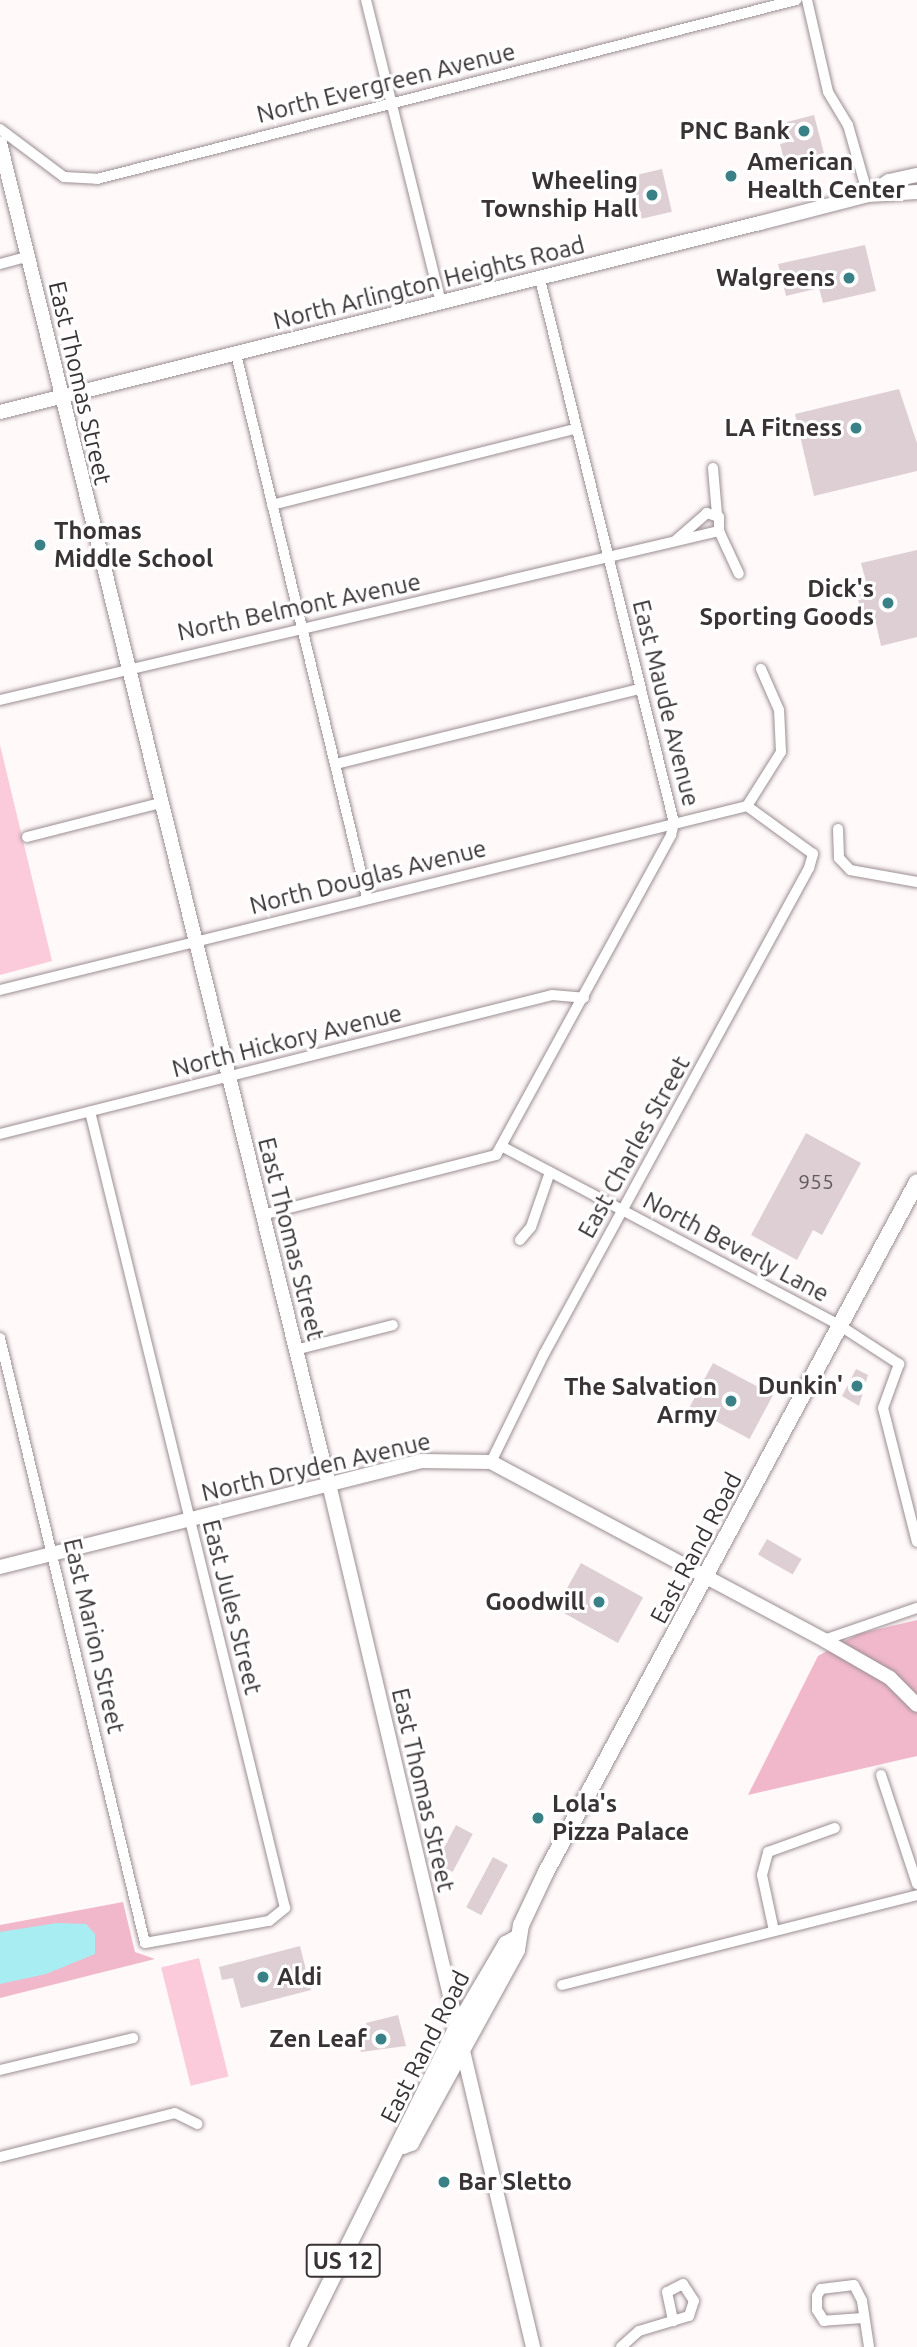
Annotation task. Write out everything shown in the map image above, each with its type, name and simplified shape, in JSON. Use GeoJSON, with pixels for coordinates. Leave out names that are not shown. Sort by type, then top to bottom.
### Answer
{"type":"FeatureCollection","features":[{"type":"Feature","properties":{"kind":"main road","name":"East Rand Road"},"geometry":{"type":"LineString","coordinates":[[403,2146],[411,2143],[517,1950],[517,1938],[547,1872],[917,1182]]}},
{"type":"Feature","properties":{"kind":"main road","name":"East Rand Road"},"geometry":{"type":"LineString","coordinates":[[298,2347],[403,2146],[409,2119],[456,2029],[506,1944],[517,1938]]}},
{"type":"Feature","properties":{"kind":"street"},"geometry":{"type":"LineString","coordinates":[[366,0],[441,303]]}},
{"type":"Feature","properties":{"kind":"street","name":"North Evergreen Avenue"},"geometry":{"type":"LineString","coordinates":[[0,130],[64,177],[97,179],[796,0]]}},
{"type":"Feature","properties":{"kind":"street"},"geometry":{"type":"LineString","coordinates":[[807,0],[828,92],[848,125],[868,195]]}},
{"type":"Feature","properties":{"kind":"street","name":"East Thomas Street"},"geometry":{"type":"LineString","coordinates":[[0,143],[59,397],[329,1483],[533,2347]]}},
{"type":"Feature","properties":{"kind":"street","name":"North Arlington Heights Road"},"geometry":{"type":"LineString","coordinates":[[868,195],[889,181],[917,175]]}},
{"type":"Feature","properties":{"kind":"street","name":"North Arlington Heights Road"},"geometry":{"type":"LineString","coordinates":[[0,412],[868,195],[917,192]]}},
{"type":"Feature","properties":{"kind":"street"},"geometry":{"type":"LineString","coordinates":[[0,264],[27,257]]}},
{"type":"Feature","properties":{"kind":"street","name":"East Maude Avenue"},"geometry":{"type":"LineString","coordinates":[[503,1147],[674,823],[638,689],[540,279]]}},
{"type":"Feature","properties":{"kind":"street"},"geometry":{"type":"LineString","coordinates":[[236,354],[368,897]]}},
{"type":"Feature","properties":{"kind":"street"},"geometry":{"type":"LineString","coordinates":[[272,505],[575,429]]}},
{"type":"Feature","properties":{"kind":"street"},"geometry":{"type":"LineString","coordinates":[[713,468],[719,531],[739,574]]}},
{"type":"Feature","properties":{"kind":"street"},"geometry":{"type":"LineString","coordinates":[[676,540],[696,519],[717,515]]}},
{"type":"Feature","properties":{"kind":"street","name":"North Belmont Avenue"},"geometry":{"type":"LineString","coordinates":[[0,700],[236,641],[303,632],[607,556],[719,531]]}},
{"type":"Feature","properties":{"kind":"street"},"geometry":{"type":"LineString","coordinates":[[747,806],[780,752],[779,710],[761,669]]}},
{"type":"Feature","properties":{"kind":"street"},"geometry":{"type":"LineString","coordinates":[[336,764],[638,689]]}},
{"type":"Feature","properties":{"kind":"street"},"geometry":{"type":"LineString","coordinates":[[27,837],[160,803]]}},
{"type":"Feature","properties":{"kind":"street","name":"North Douglas Avenue"},"geometry":{"type":"LineString","coordinates":[[0,990],[368,897],[747,806]]}},
{"type":"Feature","properties":{"kind":"street","name":"East Charles Street"},"geometry":{"type":"LineString","coordinates":[[491,1462],[813,854],[747,806]]}},
{"type":"Feature","properties":{"kind":"street"},"geometry":{"type":"LineString","coordinates":[[838,828],[839,858],[850,870],[917,882]]}},
{"type":"Feature","properties":{"kind":"street","name":"North Hickory Avenue"},"geometry":{"type":"LineString","coordinates":[[0,1134],[552,995],[584,998]]}},
{"type":"Feature","properties":{"kind":"street","name":"East Jules Street"},"geometry":{"type":"LineString","coordinates":[[90,1112],[285,1908],[269,1921],[145,1943]]}},
{"type":"Feature","properties":{"kind":"street"},"geometry":{"type":"LineString","coordinates":[[262,1215],[496,1155],[503,1147]]}},
{"type":"Feature","properties":{"kind":"street","name":"North Beverly Lane"},"geometry":{"type":"LineString","coordinates":[[503,1147],[839,1325],[899,1364],[883,1408],[917,1542]]}},
{"type":"Feature","properties":{"kind":"street"},"geometry":{"type":"LineString","coordinates":[[520,1240],[531,1227],[550,1172]]}},
{"type":"Feature","properties":{"kind":"street"},"geometry":{"type":"LineString","coordinates":[[296,1350],[393,1325]]}},
{"type":"Feature","properties":{"kind":"street","name":"East Marion Street"},"geometry":{"type":"LineString","coordinates":[[0,1338],[145,1943]]}},
{"type":"Feature","properties":{"kind":"street","name":"North Dryden Avenue"},"geometry":{"type":"LineString","coordinates":[[0,1567],[421,1461],[491,1462],[824,1640],[890,1678],[917,1705]]}},
{"type":"Feature","properties":{"kind":"street"},"geometry":{"type":"LineString","coordinates":[[824,1640],[917,1608]]}},
{"type":"Feature","properties":{"kind":"street"},"geometry":{"type":"LineString","coordinates":[[881,1774],[917,1884]]}},
{"type":"Feature","properties":{"kind":"street"},"geometry":{"type":"LineString","coordinates":[[774,1931],[762,1875],[768,1852],[835,1828]]}},
{"type":"Feature","properties":{"kind":"street"},"geometry":{"type":"LineString","coordinates":[[562,1985],[917,1895]]}},
{"type":"Feature","properties":{"kind":"street"},"geometry":{"type":"LineString","coordinates":[[0,2070],[133,2038]]}},
{"type":"Feature","properties":{"kind":"street"},"geometry":{"type":"LineString","coordinates":[[0,2157],[175,2113],[198,2124]]}},
{"type":"Feature","properties":{"kind":"street"},"geometry":{"type":"LineString","coordinates":[[863,2318],[824,2321],[817,2311],[817,2296],[821,2289],[854,2285],[863,2318],[869,2347]]}},
{"type":"Feature","properties":{"kind":"street"},"geometry":{"type":"LineString","coordinates":[[621,2347],[639,2330],[673,2321]]}},
{"type":"Feature","properties":{"kind":"shaded area"},"geometry":{"type":"Polygon","coordinates":[[[0,745],[52,961],[0,975],[0,745]]]}},
{"type":"Feature","properties":{"kind":"shaded area"},"geometry":{"type":"Polygon","coordinates":[[[917,1620],[917,1756],[748,1795],[818,1656],[858,1634],[917,1620]]]}},
{"type":"Feature","properties":{"kind":"shaded area"},"geometry":{"type":"Polygon","coordinates":[[[123,1902],[135,1952],[155,1959],[0,1998],[0,1925],[123,1902]]]}},
{"type":"Feature","properties":{"kind":"shaded area"},"geometry":{"type":"Polygon","coordinates":[[[199,1958],[229,2076],[191,2086],[161,1967],[199,1958]]]}},
{"type":"Feature","properties":{"kind":"water"},"geometry":{"type":"Polygon","coordinates":[[[57,1923],[86,1924],[95,1934],[95,1954],[46,1974],[0,1984],[0,1932],[57,1923]]]}},
{"type":"Feature","properties":{"kind":"building","name":"PNC Bank"},"geometry":{"type":"Polygon","coordinates":[[[814,115],[824,153],[785,163],[780,144],[791,141],[787,122],[814,115]]]}},
{"type":"Feature","properties":{"kind":"building","name":"Wheeling Township Hall"},"geometry":{"type":"Polygon","coordinates":[[[662,169],[672,212],[642,219],[632,176],[662,169]]]}},
{"type":"Feature","properties":{"kind":"building","name":"Walgreens"},"geometry":{"type":"Polygon","coordinates":[[[865,245],[876,291],[823,303],[819,288],[786,296],[778,264],[865,245]]]}},
{"type":"Feature","properties":{"kind":"building","name":"LA Fitness"},"geometry":{"type":"Polygon","coordinates":[[[899,389],[917,443],[917,471],[814,496],[795,414],[899,389]]]}},
{"type":"Feature","properties":{"kind":"building","name":"Dick's Sporting Goods"},"geometry":{"type":"Polygon","coordinates":[[[917,550],[917,637],[881,646],[873,610],[861,613],[857,595],[869,593],[861,563],[917,550]]]}},
{"type":"Feature","properties":{"kind":"building"},"geometry":{"type":"Polygon","coordinates":[[[806,1133],[861,1163],[822,1235],[813,1230],[797,1260],[751,1235],[806,1133]]]}},
{"type":"Feature","properties":{"kind":"building","name":"The Salvation Army"},"geometry":{"type":"Polygon","coordinates":[[[713,1363],[773,1395],[750,1439],[690,1407],[713,1363]]]}},
{"type":"Feature","properties":{"kind":"building","name":"Dunkin'"},"geometry":{"type":"Polygon","coordinates":[[[856,1369],[868,1375],[859,1406],[842,1396],[856,1369]]]}},
{"type":"Feature","properties":{"kind":"building"},"geometry":{"type":"Polygon","coordinates":[[[767,1539],[802,1559],[793,1575],[758,1555],[767,1539]]]}},
{"type":"Feature","properties":{"kind":"building","name":"Goodwill"},"geometry":{"type":"Polygon","coordinates":[[[581,1563],[643,1597],[618,1643],[556,1608],[581,1563]]]}},
{"type":"Feature","properties":{"kind":"building"},"geometry":{"type":"Polygon","coordinates":[[[456,1825],[473,1834],[453,1872],[436,1863],[456,1825]]]}},
{"type":"Feature","properties":{"kind":"building"},"geometry":{"type":"Polygon","coordinates":[[[493,1857],[508,1865],[481,1915],[466,1907],[493,1857]]]}},
{"type":"Feature","properties":{"kind":"building","name":"Aldi"},"geometry":{"type":"Polygon","coordinates":[[[300,1946],[311,1990],[241,2008],[233,1978],[222,1980],[219,1967],[300,1946]]]}},
{"type":"Feature","properties":{"kind":"building","name":"Zen Leaf"},"geometry":{"type":"Polygon","coordinates":[[[398,2015],[406,2046],[361,2052],[357,2032],[368,2030],[366,2023],[398,2015]]]}},
{"type":"Feature","properties":{"kind":"place","name":"PNC Bank"},"geometry":{"type":"Point","coordinates":[804,131]}},
{"type":"Feature","properties":{"kind":"place","name":"American Health Center"},"geometry":{"type":"Point","coordinates":[731,176]}},
{"type":"Feature","properties":{"kind":"place","name":"Wheeling Township Hall"},"geometry":{"type":"Point","coordinates":[652,195]}},
{"type":"Feature","properties":{"kind":"place","name":"Walgreens"},"geometry":{"type":"Point","coordinates":[849,278]}},
{"type":"Feature","properties":{"kind":"place","name":"LA Fitness"},"geometry":{"type":"Point","coordinates":[856,428]}},
{"type":"Feature","properties":{"kind":"place","name":"Thomas Middle School"},"geometry":{"type":"Point","coordinates":[40,545]}},
{"type":"Feature","properties":{"kind":"place","name":"Dick's Sporting Goods"},"geometry":{"type":"Point","coordinates":[888,603]}},
{"type":"Feature","properties":{"kind":"place","name":"Dunkin'"},"geometry":{"type":"Point","coordinates":[857,1386]}},
{"type":"Feature","properties":{"kind":"place","name":"The Salvation Army"},"geometry":{"type":"Point","coordinates":[731,1401]}},
{"type":"Feature","properties":{"kind":"place","name":"Goodwill"},"geometry":{"type":"Point","coordinates":[599,1602]}},
{"type":"Feature","properties":{"kind":"place","name":"Lola's Pizza Palace"},"geometry":{"type":"Point","coordinates":[538,1818]}},
{"type":"Feature","properties":{"kind":"place","name":"Aldi"},"geometry":{"type":"Point","coordinates":[263,1977]}},
{"type":"Feature","properties":{"kind":"place","name":"Zen Leaf"},"geometry":{"type":"Point","coordinates":[381,2039]}},
{"type":"Feature","properties":{"kind":"place","name":"Bar Sletto"},"geometry":{"type":"Point","coordinates":[444,2182]}}]}
